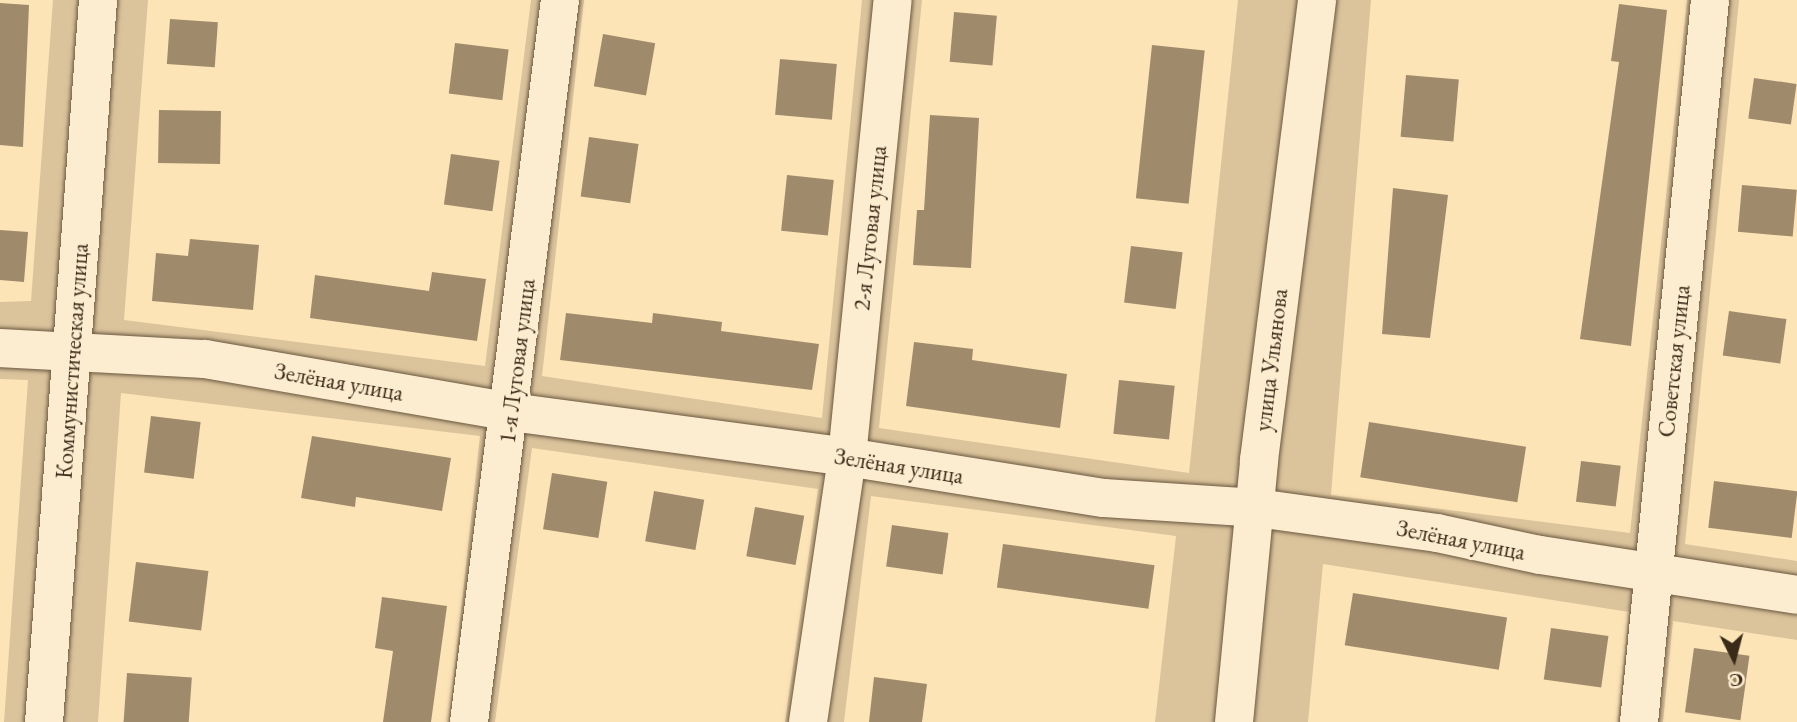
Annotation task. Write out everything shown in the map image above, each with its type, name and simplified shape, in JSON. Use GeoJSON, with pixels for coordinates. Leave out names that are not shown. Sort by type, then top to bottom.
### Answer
{"type":"FeatureCollection","features":[{"type":"Feature","properties":{"kind":"street","name":"Коммунистическая улица"},"geometry":{"type":"LineString","coordinates":[[44,722],[98,0]]}},
{"type":"Feature","properties":{"kind":"street","name":"1-я Луговая улица"},"geometry":{"type":"LineString","coordinates":[[469,722],[512,412],[560,0]]}},
{"type":"Feature","properties":{"kind":"street","name":"2-я Луговая улица"},"geometry":{"type":"LineString","coordinates":[[847,457],[893,0]]}},
{"type":"Feature","properties":{"kind":"street","name":"улица Ульянова"},"geometry":{"type":"LineString","coordinates":[[1234,722],[1281,273],[1317,0]]}},
{"type":"Feature","properties":{"kind":"street","name":"Советская улица"},"geometry":{"type":"LineString","coordinates":[[1639,722],[1710,0]]}},
{"type":"Feature","properties":{"kind":"street","name":"Зелёная улица"},"geometry":{"type":"LineString","coordinates":[[0,348],[205,359],[512,412],[847,457],[1104,498],[1257,508],[1437,533],[1540,555],[1797,595]]}},
{"type":"Feature","properties":{"kind":"street"},"geometry":{"type":"LineString","coordinates":[[808,722],[847,457]]}},
{"type":"Feature","properties":{"kind":"shaded area"},"geometry":{"type":"Polygon","coordinates":[[[53,0],[86,0],[64,338],[0,334],[0,302],[31,301],[53,0]]]}},
{"type":"Feature","properties":{"kind":"shaded area"},"geometry":{"type":"Polygon","coordinates":[[[110,0],[148,0],[124,320],[485,366],[531,0],[549,0],[504,394],[85,336],[110,0]]]}},
{"type":"Feature","properties":{"kind":"shaded area"},"geometry":{"type":"Polygon","coordinates":[[[570,0],[584,0],[542,376],[822,418],[862,0],[885,0],[840,447],[533,404],[522,392],[570,0]]]}},
{"type":"Feature","properties":{"kind":"shaded area"},"geometry":{"type":"Polygon","coordinates":[[[903,0],[922,0],[879,428],[1189,473],[1238,0],[1304,0],[1246,464],[1234,497],[857,447],[903,0]]]}},
{"type":"Feature","properties":{"kind":"shaded area"},"geometry":{"type":"Polygon","coordinates":[[[1331,0],[1371,0],[1331,495],[1630,533],[1687,0],[1701,0],[1645,559],[1276,495],[1268,478],[1331,0]]]}},
{"type":"Feature","properties":{"kind":"shaded area"},"geometry":{"type":"Polygon","coordinates":[[[1724,0],[1739,0],[1685,544],[1797,561],[1797,580],[1664,557],[1724,0]]]}},
{"type":"Feature","properties":{"kind":"shaded area"},"geometry":{"type":"Polygon","coordinates":[[[0,362],[42,364],[54,374],[32,722],[4,722],[28,380],[0,379],[0,362]]]}},
{"type":"Feature","properties":{"kind":"shaded area"},"geometry":{"type":"Polygon","coordinates":[[[109,367],[222,375],[489,420],[457,722],[449,722],[480,436],[121,393],[98,722],[54,722],[89,375],[109,367]]]}},
{"type":"Feature","properties":{"kind":"shaded area"},"geometry":{"type":"Polygon","coordinates":[[[527,424],[838,469],[800,722],[785,722],[818,489],[532,448],[495,722],[480,722],[517,436],[527,424]]]}},
{"type":"Feature","properties":{"kind":"shaded area"},"geometry":{"type":"Polygon","coordinates":[[[852,471],[1237,519],[1220,722],[1155,722],[1176,536],[871,496],[844,722],[815,722],[852,471]]]}},
{"type":"Feature","properties":{"kind":"shaded area"},"geometry":{"type":"Polygon","coordinates":[[[1285,523],[1644,581],[1630,722],[1618,722],[1629,612],[1323,564],[1308,722],[1247,722],[1267,533],[1285,523]]]}},
{"type":"Feature","properties":{"kind":"shaded area"},"geometry":{"type":"Polygon","coordinates":[[[1664,583],[1797,605],[1797,640],[1673,621],[1663,722],[1650,722],[1664,583]]]}},
{"type":"Feature","properties":{"kind":"building"},"geometry":{"type":"Polygon","coordinates":[[[0,3],[29,5],[23,147],[0,145],[0,3]]]}},
{"type":"Feature","properties":{"kind":"building"},"geometry":{"type":"Polygon","coordinates":[[[1619,4],[1667,10],[1631,346],[1580,339],[1619,62],[1611,61],[1619,4]]]}},
{"type":"Feature","properties":{"kind":"building"},"geometry":{"type":"Polygon","coordinates":[[[954,12],[997,16],[992,66],[950,62],[954,12]]]}},
{"type":"Feature","properties":{"kind":"building"},"geometry":{"type":"Polygon","coordinates":[[[170,19],[218,22],[215,67],[167,64],[170,19]]]}},
{"type":"Feature","properties":{"kind":"building"},"geometry":{"type":"Polygon","coordinates":[[[603,34],[655,43],[646,95],[594,86],[603,34]]]}},
{"type":"Feature","properties":{"kind":"building"},"geometry":{"type":"Polygon","coordinates":[[[455,43],[509,50],[502,100],[449,94],[455,43]]]}},
{"type":"Feature","properties":{"kind":"building"},"geometry":{"type":"Polygon","coordinates":[[[1152,45],[1205,51],[1189,204],[1136,198],[1152,45]]]}},
{"type":"Feature","properties":{"kind":"building"},"geometry":{"type":"Polygon","coordinates":[[[780,59],[837,64],[832,120],[775,115],[780,59]]]}},
{"type":"Feature","properties":{"kind":"building"},"geometry":{"type":"Polygon","coordinates":[[[1406,75],[1459,80],[1453,141],[1401,137],[1406,75]]]}},
{"type":"Feature","properties":{"kind":"building"},"geometry":{"type":"Polygon","coordinates":[[[1754,78],[1797,84],[1791,125],[1748,119],[1754,78]]]}},
{"type":"Feature","properties":{"kind":"building"},"geometry":{"type":"Polygon","coordinates":[[[159,110],[221,111],[220,164],[158,163],[159,110]]]}},
{"type":"Feature","properties":{"kind":"building"},"geometry":{"type":"Polygon","coordinates":[[[930,115],[979,118],[971,268],[913,265],[917,210],[924,210],[930,115]]]}},
{"type":"Feature","properties":{"kind":"building"},"geometry":{"type":"Polygon","coordinates":[[[589,137],[639,144],[630,203],[581,196],[589,137]]]}},
{"type":"Feature","properties":{"kind":"building"},"geometry":{"type":"Polygon","coordinates":[[[451,154],[500,161],[492,211],[444,205],[451,154]]]}},
{"type":"Feature","properties":{"kind":"building"},"geometry":{"type":"Polygon","coordinates":[[[787,175],[834,180],[828,236],[781,231],[787,175]]]}},
{"type":"Feature","properties":{"kind":"building"},"geometry":{"type":"Polygon","coordinates":[[[1742,185],[1797,190],[1793,237],[1738,232],[1742,185]]]}},
{"type":"Feature","properties":{"kind":"building"},"geometry":{"type":"Polygon","coordinates":[[[1393,188],[1448,195],[1430,338],[1382,334],[1393,188]]]}},
{"type":"Feature","properties":{"kind":"building"},"geometry":{"type":"Polygon","coordinates":[[[0,230],[28,232],[24,282],[0,280],[0,230]]]}},
{"type":"Feature","properties":{"kind":"building"},"geometry":{"type":"Polygon","coordinates":[[[190,239],[259,245],[253,310],[152,301],[156,253],[188,256],[190,239]]]}},
{"type":"Feature","properties":{"kind":"building"},"geometry":{"type":"Polygon","coordinates":[[[1131,246],[1183,252],[1176,309],[1124,303],[1131,246]]]}},
{"type":"Feature","properties":{"kind":"building"},"geometry":{"type":"Polygon","coordinates":[[[432,272],[486,279],[477,341],[310,318],[315,275],[429,291],[432,272]]]}},
{"type":"Feature","properties":{"kind":"building"},"geometry":{"type":"Polygon","coordinates":[[[1729,311],[1786,319],[1780,364],[1723,356],[1729,311]]]}},
{"type":"Feature","properties":{"kind":"building"},"geometry":{"type":"Polygon","coordinates":[[[566,313],[652,323],[653,313],[722,322],[721,331],[819,344],[812,390],[560,360],[566,313]]]}},
{"type":"Feature","properties":{"kind":"building"},"geometry":{"type":"Polygon","coordinates":[[[914,342],[973,349],[972,360],[1067,374],[1060,428],[906,406],[914,342]]]}},
{"type":"Feature","properties":{"kind":"building"},"geometry":{"type":"Polygon","coordinates":[[[1119,380],[1175,386],[1169,440],[1113,434],[1119,380]]]}},
{"type":"Feature","properties":{"kind":"building"},"geometry":{"type":"Polygon","coordinates":[[[151,416],[201,422],[194,479],[144,473],[151,416]]]}},
{"type":"Feature","properties":{"kind":"building"},"geometry":{"type":"Polygon","coordinates":[[[1369,422],[1526,447],[1517,502],[1360,477],[1369,422]]]}},
{"type":"Feature","properties":{"kind":"building"},"geometry":{"type":"Polygon","coordinates":[[[312,436],[451,458],[442,511],[356,497],[355,507],[301,498],[312,436]]]}},
{"type":"Feature","properties":{"kind":"building"},"geometry":{"type":"Polygon","coordinates":[[[1581,461],[1621,466],[1616,507],[1576,502],[1581,461]]]}},
{"type":"Feature","properties":{"kind":"building"},"geometry":{"type":"Polygon","coordinates":[[[552,473],[607,482],[598,538],[543,529],[552,473]]]}},
{"type":"Feature","properties":{"kind":"building"},"geometry":{"type":"Polygon","coordinates":[[[1714,481],[1797,491],[1792,538],[1708,528],[1714,481]]]}},
{"type":"Feature","properties":{"kind":"building"},"geometry":{"type":"Polygon","coordinates":[[[654,491],[704,500],[695,550],[645,541],[654,491]]]}},
{"type":"Feature","properties":{"kind":"building"},"geometry":{"type":"Polygon","coordinates":[[[755,507],[804,516],[796,565],[746,556],[755,507]]]}},
{"type":"Feature","properties":{"kind":"building"},"geometry":{"type":"Polygon","coordinates":[[[892,525],[948,533],[943,575],[886,567],[892,525]]]}},
{"type":"Feature","properties":{"kind":"building"},"geometry":{"type":"Polygon","coordinates":[[[1003,544],[1155,565],[1148,609],[997,588],[1003,544]]]}},
{"type":"Feature","properties":{"kind":"building"},"geometry":{"type":"Polygon","coordinates":[[[136,562],[208,571],[201,630],[129,622],[136,562]]]}},
{"type":"Feature","properties":{"kind":"building"},"geometry":{"type":"Polygon","coordinates":[[[1353,593],[1507,617],[1499,670],[1345,645],[1353,593]]]}},
{"type":"Feature","properties":{"kind":"building"},"geometry":{"type":"Polygon","coordinates":[[[382,597],[447,606],[431,722],[383,722],[393,651],[375,648],[382,597]]]}},
{"type":"Feature","properties":{"kind":"building"},"geometry":{"type":"Polygon","coordinates":[[[1551,628],[1608,636],[1601,688],[1544,679],[1551,628]]]}},
{"type":"Feature","properties":{"kind":"building"},"geometry":{"type":"Polygon","coordinates":[[[1694,648],[1749,656],[1740,720],[1685,712],[1694,648]]]}},
{"type":"Feature","properties":{"kind":"building"},"geometry":{"type":"Polygon","coordinates":[[[127,673],[192,678],[189,722],[124,722],[127,673]]]}},
{"type":"Feature","properties":{"kind":"building"},"geometry":{"type":"Polygon","coordinates":[[[874,677],[927,684],[922,722],[869,722],[874,677]]]}}]}
